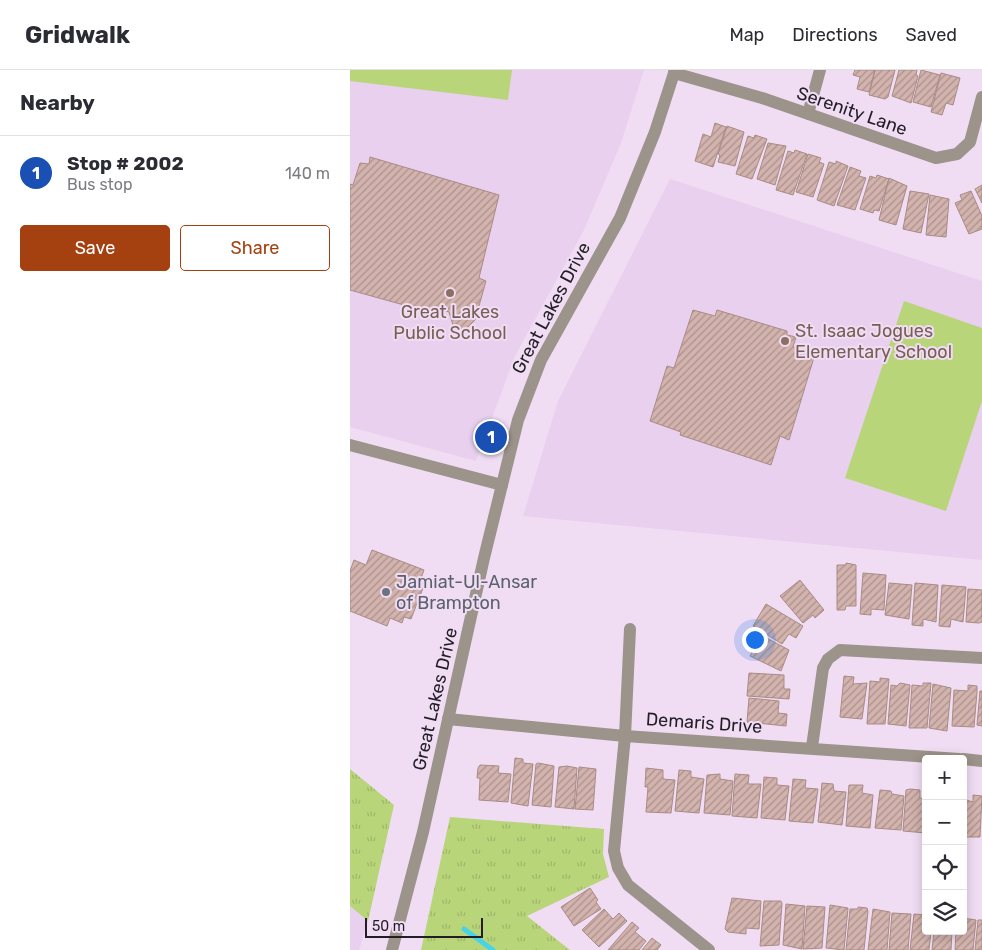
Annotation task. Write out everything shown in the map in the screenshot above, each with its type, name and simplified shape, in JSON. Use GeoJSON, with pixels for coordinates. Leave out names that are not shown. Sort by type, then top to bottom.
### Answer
{"type":"FeatureCollection","features":[{"type":"Feature","properties":{"kind":"street"},"geometry":{"type":"LineString","coordinates":[[808,114],[820,70]]}},
{"type":"Feature","properties":{"kind":"street","name":"Serenity Lane"},"geometry":{"type":"LineString","coordinates":[[674,72],[808,114],[936,158],[957,154],[970,142],[982,97]]}},
{"type":"Feature","properties":{"kind":"street","name":"Great Lakes Drive"},"geometry":{"type":"LineString","coordinates":[[392,950],[423,832],[502,485],[530,387],[541,360],[620,218],[655,132],[674,72]]}},
{"type":"Feature","properties":{"kind":"street"},"geometry":{"type":"LineString","coordinates":[[350,444],[502,485]]}},
{"type":"Feature","properties":{"kind":"street"},"geometry":{"type":"LineString","coordinates":[[630,628],[625,736],[614,836],[614,851],[618,868],[628,885],[709,950]]}},
{"type":"Feature","properties":{"kind":"street"},"geometry":{"type":"LineString","coordinates":[[812,748],[823,668],[835,652],[846,648],[982,658]]}},
{"type":"Feature","properties":{"kind":"street","name":"Demaris Drive"},"geometry":{"type":"LineString","coordinates":[[448,719],[625,736],[922,756]]}},
{"type":"Feature","properties":{"kind":"street"},"geometry":{"type":"LineString","coordinates":[[967,759],[982,760]]}},
{"type":"Feature","properties":{"kind":"shaded area","name":"Great Lakes Public School"},"geometry":{"type":"Polygon","coordinates":[[[350,70],[644,70],[621,143],[584,230],[515,356],[476,461],[350,427],[350,70]]]}},
{"type":"Feature","properties":{"kind":"shaded area","name":"St. Isaac Jogues Elementary School"},"geometry":{"type":"Polygon","coordinates":[[[670,179],[982,281],[982,560],[523,516],[558,401],[670,179]]]}},
{"type":"Feature","properties":{"kind":"shaded area"},"geometry":{"type":"Polygon","coordinates":[[[350,906],[368,921],[359,950],[350,950],[350,906]]]}},
{"type":"Feature","properties":{"kind":"green space"},"geometry":{"type":"Polygon","coordinates":[[[350,70],[512,70],[508,100],[350,81],[350,70]]]}},
{"type":"Feature","properties":{"kind":"green space"},"geometry":{"type":"Polygon","coordinates":[[[904,301],[982,328],[982,401],[946,511],[845,478],[904,301]]]}},
{"type":"Feature","properties":{"kind":"green space"},"geometry":{"type":"Polygon","coordinates":[[[350,769],[394,805],[368,921],[350,906],[350,769]]]}},
{"type":"Feature","properties":{"kind":"green space"},"geometry":{"type":"Polygon","coordinates":[[[450,817],[604,829],[603,854],[609,877],[527,916],[570,950],[421,950],[450,817]]]}},
{"type":"Feature","properties":{"kind":"building"},"geometry":{"type":"Polygon","coordinates":[[[855,70],[875,70],[869,92],[857,89],[860,77],[853,75],[855,70]]]}},
{"type":"Feature","properties":{"kind":"building"},"geometry":{"type":"Polygon","coordinates":[[[875,70],[895,70],[888,97],[885,99],[869,95],[875,70]]]}},
{"type":"Feature","properties":{"kind":"building"},"geometry":{"type":"Polygon","coordinates":[[[899,70],[917,70],[916,75],[918,76],[911,103],[892,96],[899,70]]]}},
{"type":"Feature","properties":{"kind":"building"},"geometry":{"type":"Polygon","coordinates":[[[921,70],[940,75],[931,107],[913,102],[921,70]]]}},
{"type":"Feature","properties":{"kind":"building"},"geometry":{"type":"Polygon","coordinates":[[[941,73],[960,78],[953,105],[946,103],[942,115],[931,112],[941,73]]]}},
{"type":"Feature","properties":{"kind":"building"},"geometry":{"type":"Polygon","coordinates":[[[715,123],[726,127],[713,167],[695,161],[703,134],[711,137],[715,123]]]}},
{"type":"Feature","properties":{"kind":"building"},"geometry":{"type":"Polygon","coordinates":[[[727,126],[744,132],[735,166],[718,162],[720,155],[718,154],[727,126]]]}},
{"type":"Feature","properties":{"kind":"building"},"geometry":{"type":"Polygon","coordinates":[[[755,135],[767,139],[752,179],[736,174],[748,136],[754,138],[755,135]]]}},
{"type":"Feature","properties":{"kind":"building"},"geometry":{"type":"Polygon","coordinates":[[[768,143],[786,146],[775,185],[757,179],[768,143]]]}},
{"type":"Feature","properties":{"kind":"building"},"geometry":{"type":"Polygon","coordinates":[[[795,150],[807,154],[793,195],[776,190],[788,151],[794,153],[795,150]]]}},
{"type":"Feature","properties":{"kind":"building"},"geometry":{"type":"Polygon","coordinates":[[[808,154],[821,158],[819,162],[824,164],[813,197],[796,192],[808,154]]]}},
{"type":"Feature","properties":{"kind":"building"},"geometry":{"type":"Polygon","coordinates":[[[370,157],[499,195],[479,278],[486,281],[475,320],[468,327],[462,329],[453,325],[449,312],[437,308],[436,314],[350,290],[350,184],[353,185],[360,163],[369,164],[370,157]]]}},
{"type":"Feature","properties":{"kind":"building"},"geometry":{"type":"Polygon","coordinates":[[[836,161],[848,166],[834,206],[817,200],[829,162],[836,164],[836,161]]]}},
{"type":"Feature","properties":{"kind":"building"},"geometry":{"type":"Polygon","coordinates":[[[850,167],[861,171],[859,176],[866,178],[855,210],[837,205],[850,167]]]}},
{"type":"Feature","properties":{"kind":"building"},"geometry":{"type":"Polygon","coordinates":[[[877,175],[889,179],[879,211],[874,210],[873,213],[860,209],[870,176],[876,178],[877,175]]]}},
{"type":"Feature","properties":{"kind":"building"},"geometry":{"type":"Polygon","coordinates":[[[889,178],[907,186],[896,225],[879,220],[889,178]]]}},
{"type":"Feature","properties":{"kind":"building"},"geometry":{"type":"Polygon","coordinates":[[[982,185],[982,203],[975,189],[982,185]]]}},
{"type":"Feature","properties":{"kind":"building"},"geometry":{"type":"Polygon","coordinates":[[[910,191],[929,194],[921,233],[903,229],[910,191]]]}},
{"type":"Feature","properties":{"kind":"building"},"geometry":{"type":"Polygon","coordinates":[[[971,191],[982,216],[982,229],[969,234],[955,203],[962,200],[960,195],[971,191]]]}},
{"type":"Feature","properties":{"kind":"building"},"geometry":{"type":"Polygon","coordinates":[[[930,195],[949,199],[946,237],[926,235],[930,195]]]}},
{"type":"Feature","properties":{"kind":"building"},"geometry":{"type":"Polygon","coordinates":[[[693,310],[715,316],[717,310],[787,331],[787,335],[796,337],[793,347],[815,354],[789,440],[780,436],[771,465],[680,435],[681,432],[650,421],[667,366],[674,368],[693,310]]]}},
{"type":"Feature","properties":{"kind":"building","name":"Jamiat-Ul-Ansar of Brampton"},"geometry":{"type":"Polygon","coordinates":[[[372,550],[424,570],[420,581],[425,583],[411,619],[404,617],[402,623],[390,618],[387,626],[350,611],[350,571],[354,560],[366,565],[372,550]]]}},
{"type":"Feature","properties":{"kind":"building"},"geometry":{"type":"Polygon","coordinates":[[[846,563],[856,565],[856,606],[846,606],[845,610],[837,610],[837,565],[846,565],[846,563]]]}},
{"type":"Feature","properties":{"kind":"building"},"geometry":{"type":"Polygon","coordinates":[[[863,573],[886,575],[884,610],[871,609],[871,615],[860,614],[863,573]]]}},
{"type":"Feature","properties":{"kind":"building"},"geometry":{"type":"Polygon","coordinates":[[[800,580],[824,610],[815,618],[813,615],[803,623],[780,596],[800,580]]]}},
{"type":"Feature","properties":{"kind":"building"},"geometry":{"type":"Polygon","coordinates":[[[889,583],[912,585],[909,619],[885,615],[889,583]]]}},
{"type":"Feature","properties":{"kind":"building"},"geometry":{"type":"Polygon","coordinates":[[[915,583],[938,585],[936,622],[923,619],[923,626],[912,625],[915,583]]]}},
{"type":"Feature","properties":{"kind":"building"},"geometry":{"type":"Polygon","coordinates":[[[942,585],[966,587],[963,622],[951,619],[950,627],[939,626],[942,585]]]}},
{"type":"Feature","properties":{"kind":"building"},"geometry":{"type":"Polygon","coordinates":[[[968,589],[982,590],[982,622],[966,622],[968,589]]]}},
{"type":"Feature","properties":{"kind":"building"},"geometry":{"type":"Polygon","coordinates":[[[766,604],[803,626],[796,638],[789,634],[782,644],[753,626],[766,604]]]}},
{"type":"Feature","properties":{"kind":"building"},"geometry":{"type":"Polygon","coordinates":[[[761,635],[789,650],[781,671],[750,656],[761,635]]]}},
{"type":"Feature","properties":{"kind":"building"},"geometry":{"type":"Polygon","coordinates":[[[749,673],[784,675],[784,689],[790,689],[789,699],[747,696],[749,673]]]}},
{"type":"Feature","properties":{"kind":"building"},"geometry":{"type":"Polygon","coordinates":[[[844,676],[854,677],[853,684],[867,683],[862,719],[840,717],[844,676]]]}},
{"type":"Feature","properties":{"kind":"building"},"geometry":{"type":"Polygon","coordinates":[[[880,678],[889,679],[885,724],[867,724],[870,681],[880,682],[880,678]]]}},
{"type":"Feature","properties":{"kind":"building"},"geometry":{"type":"Polygon","coordinates":[[[900,683],[910,685],[906,726],[888,724],[891,685],[897,686],[900,683]]]}},
{"type":"Feature","properties":{"kind":"building"},"geometry":{"type":"Polygon","coordinates":[[[923,683],[931,683],[927,728],[909,728],[912,685],[923,686],[923,683]]]}},
{"type":"Feature","properties":{"kind":"building"},"geometry":{"type":"Polygon","coordinates":[[[933,684],[951,688],[947,731],[929,728],[933,684]]]}},
{"type":"Feature","properties":{"kind":"building"},"geometry":{"type":"Polygon","coordinates":[[[968,685],[977,686],[974,727],[952,726],[954,690],[968,691],[968,685]]]}},
{"type":"Feature","properties":{"kind":"building"},"geometry":{"type":"Polygon","coordinates":[[[980,691],[982,691],[982,726],[977,725],[980,691]]]}},
{"type":"Feature","properties":{"kind":"building"},"geometry":{"type":"Polygon","coordinates":[[[749,698],[779,701],[778,713],[787,714],[786,726],[747,722],[749,698]]]}},
{"type":"Feature","properties":{"kind":"building"},"geometry":{"type":"Polygon","coordinates":[[[515,758],[523,759],[523,763],[533,764],[528,806],[511,803],[515,758]]]}},
{"type":"Feature","properties":{"kind":"building"},"geometry":{"type":"Polygon","coordinates":[[[536,764],[554,766],[551,807],[532,805],[536,764]]]}},
{"type":"Feature","properties":{"kind":"building"},"geometry":{"type":"Polygon","coordinates":[[[480,765],[499,766],[498,773],[511,774],[508,802],[479,800],[480,778],[477,778],[480,765]]]}},
{"type":"Feature","properties":{"kind":"building"},"geometry":{"type":"Polygon","coordinates":[[[559,767],[577,768],[574,809],[555,807],[559,767]]]}},
{"type":"Feature","properties":{"kind":"building"},"geometry":{"type":"Polygon","coordinates":[[[579,767],[596,769],[593,810],[575,809],[579,767]]]}},
{"type":"Feature","properties":{"kind":"building"},"geometry":{"type":"Polygon","coordinates":[[[646,768],[663,770],[663,779],[675,780],[671,813],[646,812],[648,787],[645,787],[646,768]]]}},
{"type":"Feature","properties":{"kind":"building"},"geometry":{"type":"Polygon","coordinates":[[[679,770],[691,771],[691,777],[704,779],[699,813],[675,811],[679,770]]]}},
{"type":"Feature","properties":{"kind":"building"},"geometry":{"type":"Polygon","coordinates":[[[720,774],[720,779],[733,781],[730,815],[704,813],[707,775],[720,774]]]}},
{"type":"Feature","properties":{"kind":"building"},"geometry":{"type":"Polygon","coordinates":[[[735,774],[749,775],[748,784],[761,784],[757,818],[732,816],[735,774]]]}},
{"type":"Feature","properties":{"kind":"building"},"geometry":{"type":"Polygon","coordinates":[[[764,777],[777,778],[777,785],[789,786],[785,820],[761,818],[764,777]]]}},
{"type":"Feature","properties":{"kind":"building"},"geometry":{"type":"Polygon","coordinates":[[[793,779],[806,780],[805,788],[818,789],[813,823],[789,821],[793,779]]]}},
{"type":"Feature","properties":{"kind":"building"},"geometry":{"type":"Polygon","coordinates":[[[822,783],[833,784],[834,791],[846,792],[842,825],[818,822],[822,783]]]}},
{"type":"Feature","properties":{"kind":"building"},"geometry":{"type":"Polygon","coordinates":[[[849,785],[863,785],[862,793],[873,795],[870,828],[846,826],[849,785]]]}},
{"type":"Feature","properties":{"kind":"building"},"geometry":{"type":"Polygon","coordinates":[[[880,790],[891,791],[892,794],[904,796],[901,830],[875,828],[880,790]]]}},
{"type":"Feature","properties":{"kind":"building"},"geometry":{"type":"Polygon","coordinates":[[[906,790],[920,790],[920,798],[922,798],[922,833],[903,831],[906,790]]]}},
{"type":"Feature","properties":{"kind":"building"},"geometry":{"type":"Polygon","coordinates":[[[973,795],[982,796],[980,837],[967,837],[967,800],[973,802],[973,795]]]}},
{"type":"Feature","properties":{"kind":"building"},"geometry":{"type":"Polygon","coordinates":[[[590,888],[598,900],[596,902],[601,909],[574,926],[561,907],[590,888]]]}},
{"type":"Feature","properties":{"kind":"building"},"geometry":{"type":"Polygon","coordinates":[[[732,898],[761,901],[759,929],[746,928],[746,934],[728,932],[725,929],[732,898]]]}},
{"type":"Feature","properties":{"kind":"building"},"geometry":{"type":"Polygon","coordinates":[[[764,901],[781,901],[782,903],[779,945],[760,946],[764,901]]]}},
{"type":"Feature","properties":{"kind":"building"},"geometry":{"type":"Polygon","coordinates":[[[786,904],[805,906],[802,949],[783,945],[786,904]]]}},
{"type":"Feature","properties":{"kind":"building"},"geometry":{"type":"Polygon","coordinates":[[[830,905],[848,908],[844,950],[826,948],[830,905]]]}},
{"type":"Feature","properties":{"kind":"building"},"geometry":{"type":"Polygon","coordinates":[[[807,906],[825,907],[822,948],[803,949],[807,906]]]}},
{"type":"Feature","properties":{"kind":"building"},"geometry":{"type":"Polygon","coordinates":[[[858,907],[867,908],[868,911],[864,950],[846,950],[850,909],[858,909],[858,907]]]}},
{"type":"Feature","properties":{"kind":"building"},"geometry":{"type":"Polygon","coordinates":[[[604,909],[613,919],[619,913],[627,921],[599,947],[582,930],[604,909]]]}},
{"type":"Feature","properties":{"kind":"building"},"geometry":{"type":"Polygon","coordinates":[[[873,909],[890,912],[887,950],[868,950],[873,909]]]}},
{"type":"Feature","properties":{"kind":"building"},"geometry":{"type":"Polygon","coordinates":[[[892,913],[911,914],[908,950],[889,950],[892,913]]]}},
{"type":"Feature","properties":{"kind":"building"},"geometry":{"type":"Polygon","coordinates":[[[914,914],[922,915],[922,935],[931,935],[929,950],[910,950],[914,914]]]}},
{"type":"Feature","properties":{"kind":"building"},"geometry":{"type":"Polygon","coordinates":[[[967,919],[976,920],[973,950],[955,950],[956,935],[967,935],[967,919]]]}},
{"type":"Feature","properties":{"kind":"building"},"geometry":{"type":"Polygon","coordinates":[[[978,920],[982,920],[982,950],[975,950],[978,920]]]}},
{"type":"Feature","properties":{"kind":"building"},"geometry":{"type":"Polygon","coordinates":[[[632,922],[639,928],[635,932],[646,941],[639,950],[608,950],[632,922]]]}},
{"type":"Feature","properties":{"kind":"building"},"geometry":{"type":"Polygon","coordinates":[[[934,935],[952,935],[951,950],[932,950],[934,935]]]}},
{"type":"Feature","properties":{"kind":"building"},"geometry":{"type":"Polygon","coordinates":[[[652,938],[661,945],[657,950],[642,950],[652,938]]]}},
{"type":"Feature","properties":{"kind":"waterway"},"geometry":{"type":"LineString","coordinates":[[464,929],[493,950]]}},
{"type":"Feature","properties":{"kind":"place","name":"Great Lakes Public School"},"geometry":{"type":"Point","coordinates":[450,293]}},
{"type":"Feature","properties":{"kind":"place","name":"St. Isaac Jogues Elementary School"},"geometry":{"type":"Point","coordinates":[785,341]}},
{"type":"Feature","properties":{"kind":"place","name":"Stop # 2002"},"geometry":{"type":"Point","coordinates":[491,437]}},
{"type":"Feature","properties":{"kind":"place","name":"Jamiat-Ul-Ansar of Brampton"},"geometry":{"type":"Point","coordinates":[386,592]}}]}
